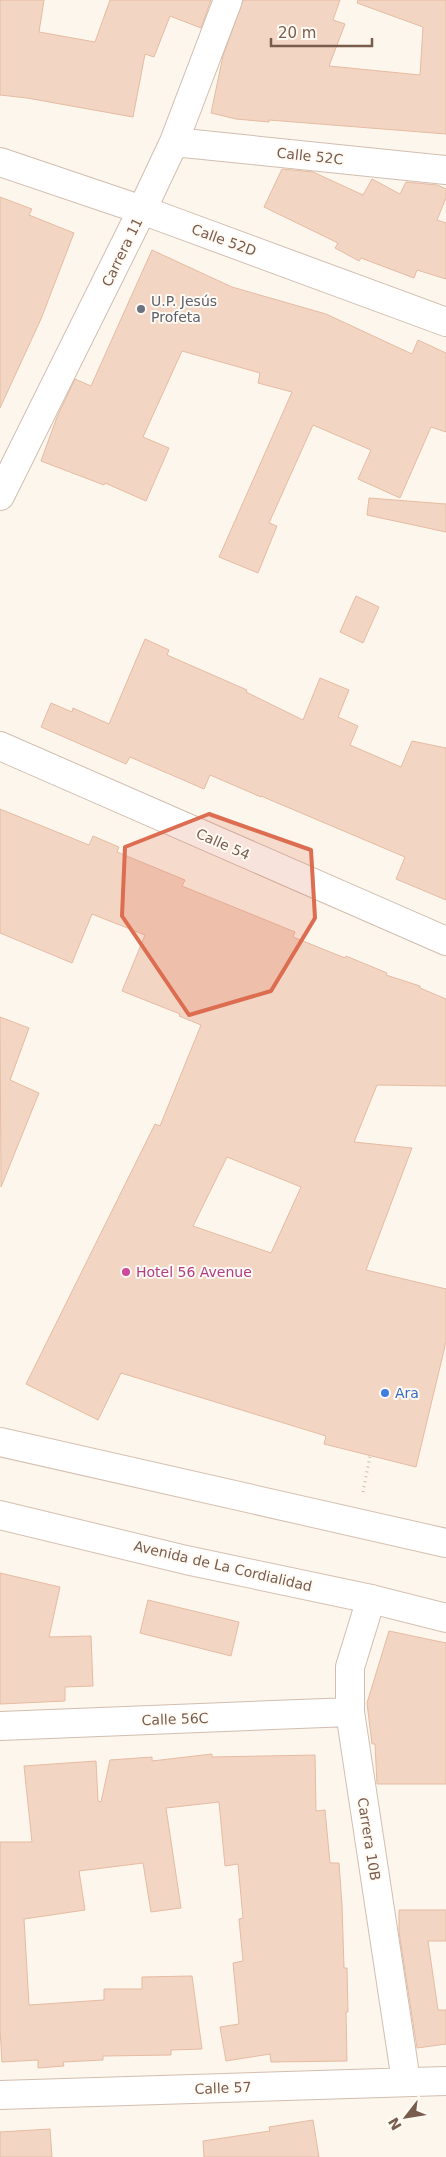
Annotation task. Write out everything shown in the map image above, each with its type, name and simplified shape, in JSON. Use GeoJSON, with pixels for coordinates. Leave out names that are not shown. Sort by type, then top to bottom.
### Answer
{"type":"FeatureCollection","features":[{"type":"Feature","properties":{"kind":"street","name":"Carrera 11"},"geometry":{"type":"LineString","coordinates":[[0,496],[174,142],[228,0]]}},
{"type":"Feature","properties":{"kind":"street","name":"Calle 52C"},"geometry":{"type":"LineString","coordinates":[[174,142],[446,170]]}},
{"type":"Feature","properties":{"kind":"street","name":"Calle 52D"},"geometry":{"type":"LineString","coordinates":[[0,162],[142,210],[446,322]]}},
{"type":"Feature","properties":{"kind":"street","name":"Calle 54"},"geometry":{"type":"LineString","coordinates":[[0,746],[446,941]]}},
{"type":"Feature","properties":{"kind":"street"},"geometry":{"type":"LineString","coordinates":[[0,1442],[446,1543]]}},
{"type":"Feature","properties":{"kind":"street","name":"Avenida de La Cordialidad"},"geometry":{"type":"LineString","coordinates":[[0,1515],[186,1560],[371,1599],[446,1618]]}},
{"type":"Feature","properties":{"kind":"street","name":"Carrera 10B"},"geometry":{"type":"LineString","coordinates":[[371,1599],[350,1667],[350,1712],[406,2081]]}},
{"type":"Feature","properties":{"kind":"street","name":"Calle 56C"},"geometry":{"type":"LineString","coordinates":[[0,1726],[350,1712]]}},
{"type":"Feature","properties":{"kind":"street","name":"Calle 57"},"geometry":{"type":"LineString","coordinates":[[0,2095],[446,2081]]}},
{"type":"Feature","properties":{"kind":"path"},"geometry":{"type":"LineString","coordinates":[[356,1523],[370,1456]]}},
{"type":"Feature","properties":{"kind":"highlighted area"},"geometry":{"type":"Polygon","coordinates":[[[209,814],[311,850],[315,918],[271,991],[189,1015],[122,916],[125,847],[209,814]]]}},
{"type":"Feature","properties":{"kind":"building"},"geometry":{"type":"Polygon","coordinates":[[[0,0],[44,0],[39,32],[95,42],[110,0],[211,0],[201,28],[170,16],[154,57],[145,54],[133,117],[0,95],[0,0]]]}},
{"type":"Feature","properties":{"kind":"building"},"geometry":{"type":"Polygon","coordinates":[[[243,0],[340,0],[333,20],[345,24],[329,66],[420,75],[423,27],[357,3],[358,0],[446,0],[446,134],[269,120],[269,122],[236,119],[211,113],[223,56],[243,0]]]}},
{"type":"Feature","properties":{"kind":"building"},"geometry":{"type":"Polygon","coordinates":[[[282,169],[313,172],[363,195],[372,179],[400,194],[406,182],[437,185],[446,189],[446,198],[437,220],[446,223],[446,279],[417,270],[414,278],[361,258],[359,261],[335,248],[338,243],[264,207],[282,169]]]}},
{"type":"Feature","properties":{"kind":"building"},"geometry":{"type":"Polygon","coordinates":[[[0,197],[32,209],[29,215],[74,233],[41,319],[0,408],[0,197]]]}},
{"type":"Feature","properties":{"kind":"building"},"geometry":{"type":"Polygon","coordinates":[[[152,250],[232,287],[326,314],[412,354],[418,340],[446,353],[446,432],[431,427],[400,498],[358,479],[371,450],[313,425],[269,523],[277,526],[258,573],[219,557],[292,392],[258,383],[260,373],[182,351],[143,437],[169,448],[146,501],[105,483],[104,485],[41,461],[57,417],[75,379],[91,386],[152,250]]]}},
{"type":"Feature","properties":{"kind":"building"},"geometry":{"type":"Polygon","coordinates":[[[369,498],[446,504],[446,532],[367,515],[369,498]]]}},
{"type":"Feature","properties":{"kind":"building"},"geometry":{"type":"Polygon","coordinates":[[[356,596],[379,607],[363,643],[340,632],[356,596]]]}},
{"type":"Feature","properties":{"kind":"building"},"geometry":{"type":"Polygon","coordinates":[[[145,639],[169,650],[167,655],[247,690],[246,692],[303,720],[320,678],[349,690],[338,717],[358,726],[350,745],[401,767],[412,741],[446,748],[446,900],[396,879],[405,857],[210,775],[204,789],[130,757],[126,764],[41,727],[51,703],[72,712],[73,708],[109,724],[145,639]]]}},
{"type":"Feature","properties":{"kind":"building"},"geometry":{"type":"Polygon","coordinates":[[[0,809],[89,845],[93,836],[119,847],[117,852],[185,880],[182,886],[295,932],[293,937],[345,958],[346,956],[387,973],[386,975],[420,986],[420,988],[446,999],[446,1086],[377,1085],[354,1142],[412,1148],[366,1270],[446,1289],[446,1342],[416,1467],[324,1444],[326,1436],[121,1373],[98,1420],[26,1384],[155,1124],[160,1126],[201,1025],[179,1016],[180,1014],[122,991],[145,935],[92,914],[72,963],[0,933],[0,809]],[[227,1157],[193,1226],[271,1253],[301,1187],[227,1157]]]}},
{"type":"Feature","properties":{"kind":"building"},"geometry":{"type":"Polygon","coordinates":[[[0,1017],[29,1028],[10,1080],[39,1093],[1,1187],[0,1017]]]}},
{"type":"Feature","properties":{"kind":"building"},"geometry":{"type":"Polygon","coordinates":[[[0,1573],[60,1587],[49,1637],[91,1636],[93,1686],[65,1687],[65,1701],[0,1704],[0,1573]]]}},
{"type":"Feature","properties":{"kind":"building"},"geometry":{"type":"Polygon","coordinates":[[[148,1600],[239,1622],[231,1656],[140,1633],[148,1600]]]}},
{"type":"Feature","properties":{"kind":"building"},"geometry":{"type":"Polygon","coordinates":[[[389,1631],[446,1643],[446,1784],[377,1784],[375,1744],[372,1744],[367,1703],[389,1631]]]}},
{"type":"Feature","properties":{"kind":"building"},"geometry":{"type":"Polygon","coordinates":[[[212,1754],[212,1757],[315,1755],[316,1811],[325,1810],[330,1863],[339,1863],[344,1968],[347,1968],[347,2061],[271,2062],[270,2054],[226,2061],[220,2027],[239,2024],[233,1963],[243,1961],[239,1919],[243,1918],[238,1864],[225,1866],[219,1802],[166,1808],[181,1908],[151,1912],[143,1863],[79,1871],[85,1910],[24,1919],[29,2005],[104,2000],[104,1989],[142,1989],[142,1977],[192,1976],[202,2049],[171,2050],[171,2055],[103,2056],[103,2060],[63,2062],[64,2066],[38,2068],[38,2060],[2,2062],[0,2029],[0,1842],[32,1842],[24,1766],[96,1761],[98,1801],[101,1802],[110,1760],[152,1757],[152,1761],[212,1754]]]}},
{"type":"Feature","properties":{"kind":"building"},"geometry":{"type":"Polygon","coordinates":[[[399,1910],[446,1910],[446,1941],[428,1941],[438,2010],[446,2010],[446,2044],[417,2048],[399,1932],[399,1910]]]}},
{"type":"Feature","properties":{"kind":"building"},"geometry":{"type":"Polygon","coordinates":[[[313,2120],[319,2157],[204,2157],[203,2141],[270,2131],[269,2127],[313,2120]]]}},
{"type":"Feature","properties":{"kind":"building"},"geometry":{"type":"Polygon","coordinates":[[[50,2129],[52,2157],[0,2157],[0,2132],[50,2129]]]}},
{"type":"Feature","properties":{"kind":"place","name":"U.P. Jesús Profeta"},"geometry":{"type":"Point","coordinates":[141,309]}},
{"type":"Feature","properties":{"kind":"place","name":"Hotel 56 Avenue"},"geometry":{"type":"Point","coordinates":[126,1272]}},
{"type":"Feature","properties":{"kind":"place","name":"Ara"},"geometry":{"type":"Point","coordinates":[385,1393]}}]}
